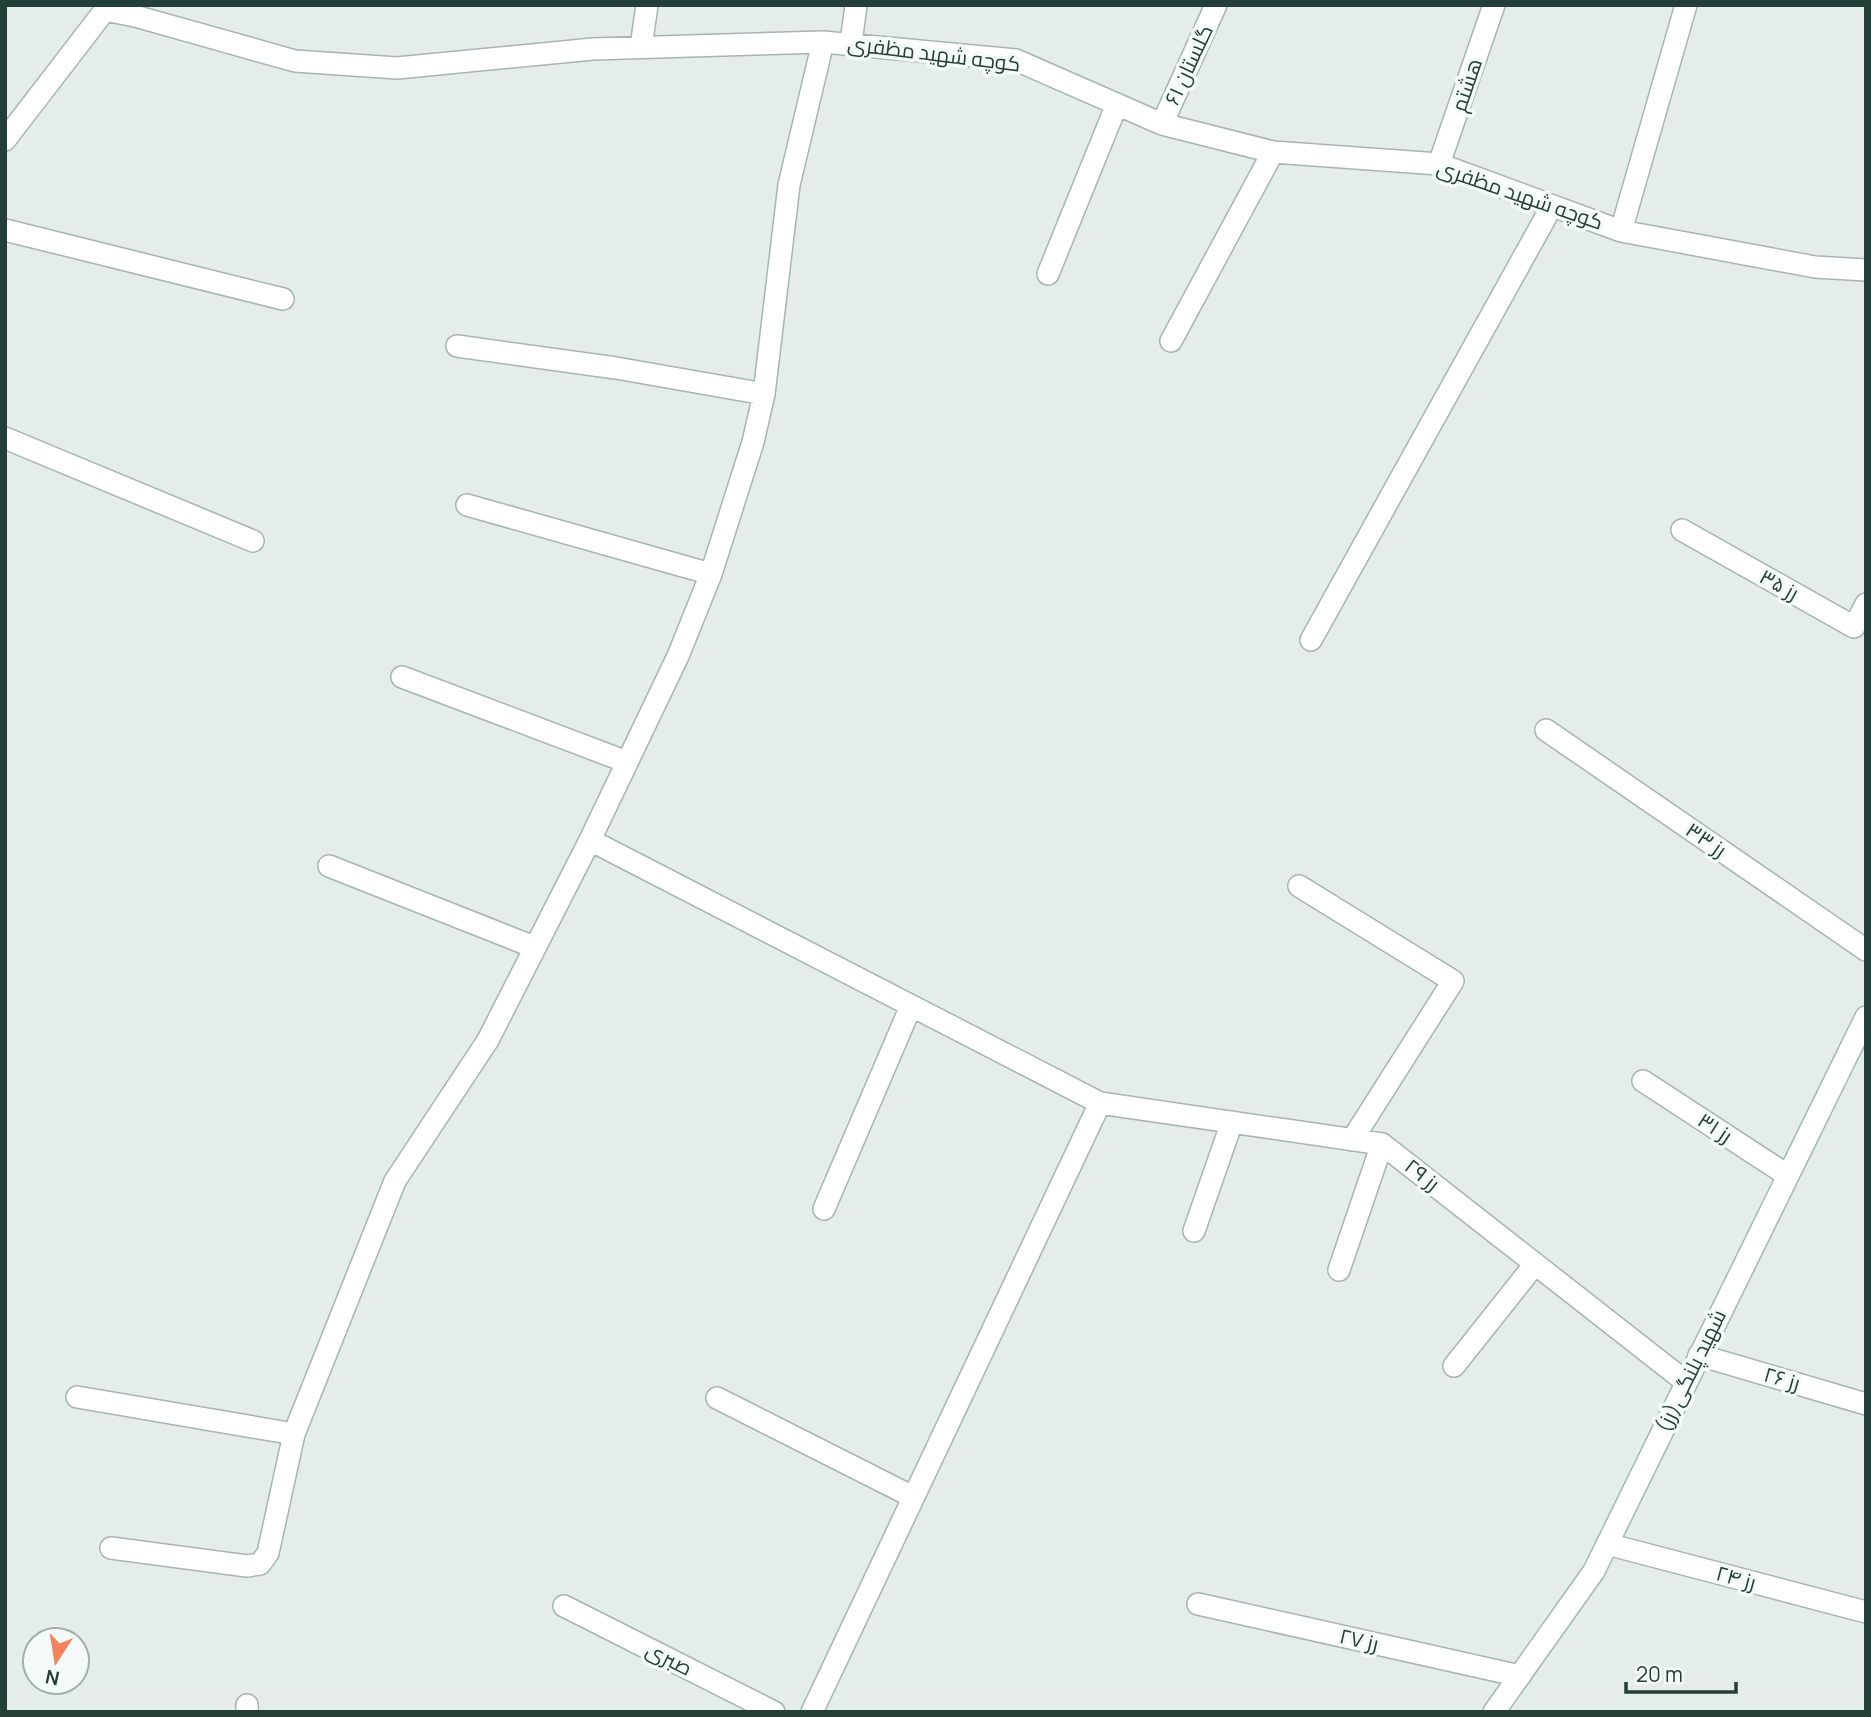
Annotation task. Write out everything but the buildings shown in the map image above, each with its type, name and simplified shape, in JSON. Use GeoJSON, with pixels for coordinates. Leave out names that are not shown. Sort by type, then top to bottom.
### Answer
{"type":"FeatureCollection","features":[{"type":"Feature","properties":{"kind":"street"},"geometry":{"type":"LineString","coordinates":[[641,47],[647,5]]}},
{"type":"Feature","properties":{"kind":"street"},"geometry":{"type":"LineString","coordinates":[[850,43],[856,5]]}},
{"type":"Feature","properties":{"kind":"street","name":"گلستان ۶۱"},"geometry":{"type":"LineString","coordinates":[[1162,124],[1216,5]]}},
{"type":"Feature","properties":{"kind":"street","name":"هشتم"},"geometry":{"type":"LineString","coordinates":[[1439,164],[1494,5]]}},
{"type":"Feature","properties":{"kind":"street"},"geometry":{"type":"LineString","coordinates":[[1621,231],[1686,5]]}},
{"type":"Feature","properties":{"kind":"street","name":"کوچه شهید مظفری"},"geometry":{"type":"LineString","coordinates":[[5,139],[105,10],[136,11],[295,61],[397,68],[593,49],[850,43],[1016,60],[1162,124],[1273,152],[1439,164],[1621,231],[1815,267],[1866,270]]}},
{"type":"Feature","properties":{"kind":"street"},"geometry":{"type":"LineString","coordinates":[[111,1548],[247,1566],[260,1564],[268,1553],[294,1434],[395,1181],[488,1040],[590,841],[678,656],[711,574],[753,442],[764,394],[789,186],[823,43]]}},
{"type":"Feature","properties":{"kind":"street"},"geometry":{"type":"LineString","coordinates":[[1048,274],[1117,104]]}},
{"type":"Feature","properties":{"kind":"street"},"geometry":{"type":"LineString","coordinates":[[1171,341],[1273,152]]}},
{"type":"Feature","properties":{"kind":"street"},"geometry":{"type":"LineString","coordinates":[[1311,639],[1552,206]]}},
{"type":"Feature","properties":{"kind":"street"},"geometry":{"type":"LineString","coordinates":[[5,230],[283,299]]}},
{"type":"Feature","properties":{"kind":"street"},"geometry":{"type":"LineString","coordinates":[[457,346],[616,368],[764,394]]}},
{"type":"Feature","properties":{"kind":"street"},"geometry":{"type":"LineString","coordinates":[[5,438],[253,541]]}},
{"type":"Feature","properties":{"kind":"street"},"geometry":{"type":"LineString","coordinates":[[467,505],[711,574]]}},
{"type":"Feature","properties":{"kind":"street","name":"رز ۳۵"},"geometry":{"type":"LineString","coordinates":[[1682,530],[1854,627],[1866,604]]}},
{"type":"Feature","properties":{"kind":"street"},"geometry":{"type":"LineString","coordinates":[[402,677],[627,762]]}},
{"type":"Feature","properties":{"kind":"street","name":"رز ۳۳"},"geometry":{"type":"LineString","coordinates":[[1546,730],[1866,950]]}},
{"type":"Feature","properties":{"kind":"street"},"geometry":{"type":"LineString","coordinates":[[590,841],[1100,1103],[1382,1144],[1339,1270]]}},
{"type":"Feature","properties":{"kind":"street"},"geometry":{"type":"LineString","coordinates":[[329,866],[534,947]]}},
{"type":"Feature","properties":{"kind":"street"},"geometry":{"type":"LineString","coordinates":[[1299,886],[1453,981],[1352,1140]]}},
{"type":"Feature","properties":{"kind":"street"},"geometry":{"type":"LineString","coordinates":[[824,1209],[911,1006]]}},
{"type":"Feature","properties":{"kind":"street","name":"شهید پلنگی(رز)"},"geometry":{"type":"LineString","coordinates":[[1494,1712],[1594,1571],[1866,1017]]}},
{"type":"Feature","properties":{"kind":"street","name":"رز ۳۱"},"geometry":{"type":"LineString","coordinates":[[1643,1081],[1787,1175]]}},
{"type":"Feature","properties":{"kind":"street"},"geometry":{"type":"LineString","coordinates":[[812,1712],[1100,1103]]}},
{"type":"Feature","properties":{"kind":"street"},"geometry":{"type":"LineString","coordinates":[[1194,1231],[1232,1122]]}},
{"type":"Feature","properties":{"kind":"street","name":"رز ۲۹"},"geometry":{"type":"LineString","coordinates":[[1382,1144],[1686,1382]]}},
{"type":"Feature","properties":{"kind":"street"},"geometry":{"type":"LineString","coordinates":[[1454,1366],[1535,1264]]}},
{"type":"Feature","properties":{"kind":"street","name":"رز ۲۶"},"geometry":{"type":"LineString","coordinates":[[1699,1355],[1866,1404]]}},
{"type":"Feature","properties":{"kind":"street"},"geometry":{"type":"LineString","coordinates":[[77,1397],[294,1434]]}},
{"type":"Feature","properties":{"kind":"street"},"geometry":{"type":"LineString","coordinates":[[718,1398],[913,1497]]}},
{"type":"Feature","properties":{"kind":"street","name":"رز ۲۴"},"geometry":{"type":"LineString","coordinates":[[1607,1544],[1866,1612]]}},
{"type":"Feature","properties":{"kind":"street","name":"رز ۲۷"},"geometry":{"type":"LineString","coordinates":[[1198,1604],[1520,1676]]}},
{"type":"Feature","properties":{"kind":"street","name":"صبری"},"geometry":{"type":"LineString","coordinates":[[564,1606],[774,1712]]}}]}
